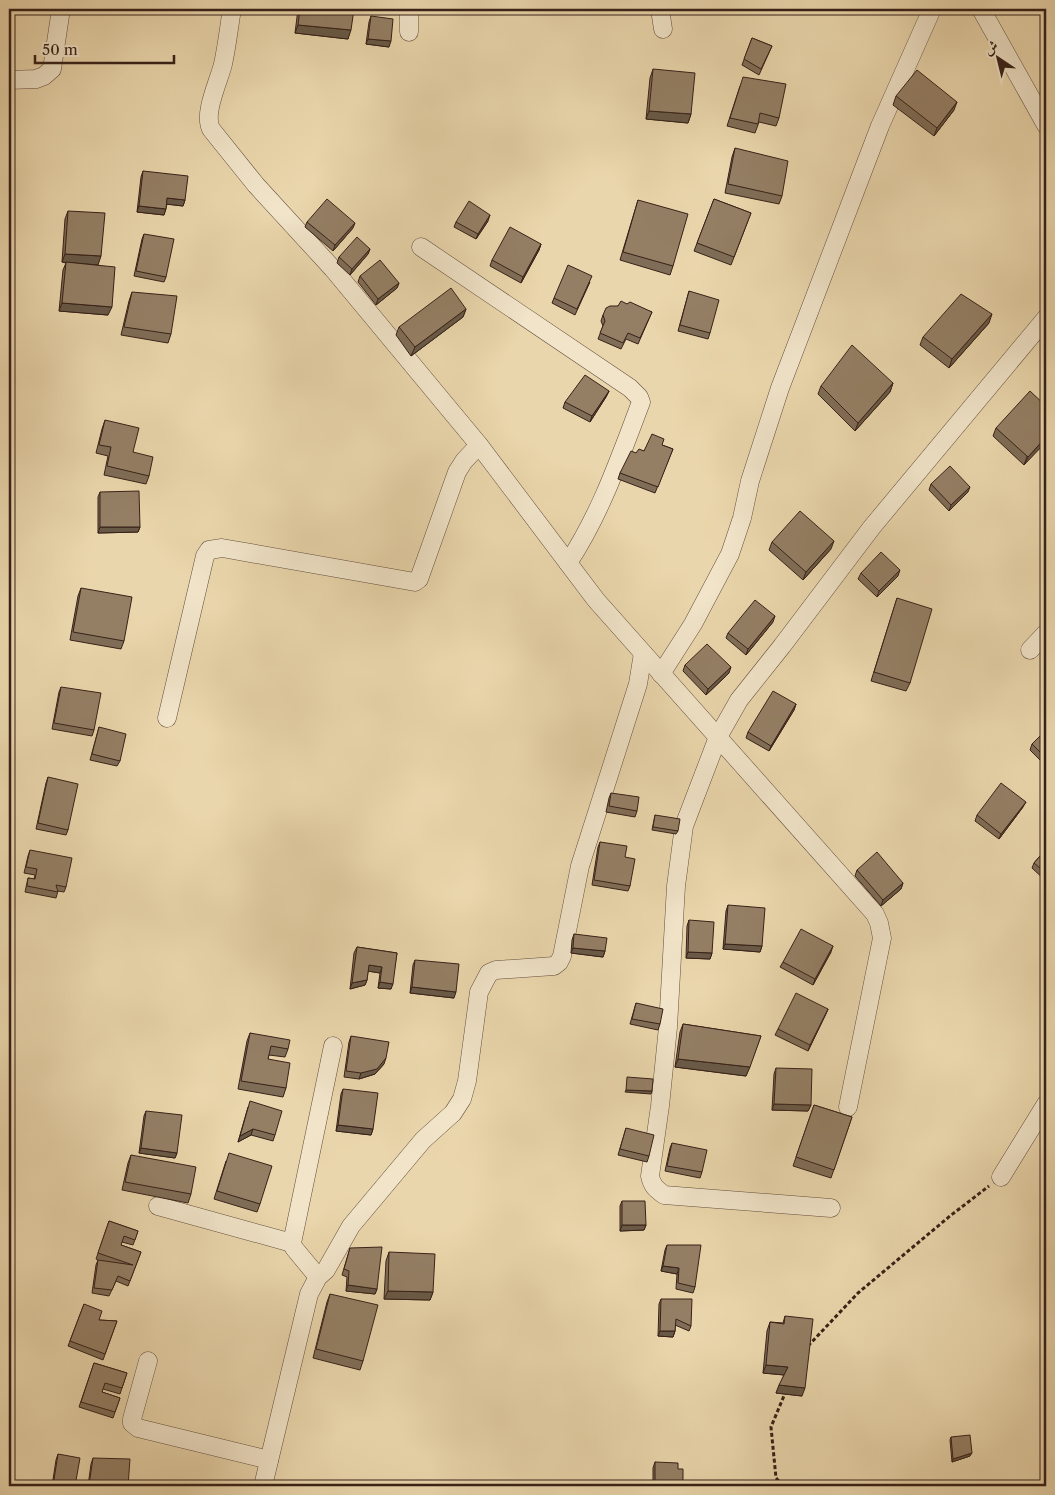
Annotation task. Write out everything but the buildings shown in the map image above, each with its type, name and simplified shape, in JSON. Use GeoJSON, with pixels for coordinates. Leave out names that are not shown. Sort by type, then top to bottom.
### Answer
{"type":"FeatureCollection","features":[{"type":"Feature","properties":{"kind":"street"},"geometry":{"type":"LineString","coordinates":[[9,80],[36,79],[44,76],[52,69],[61,9]]}},
{"type":"Feature","properties":{"kind":"street"},"geometry":{"type":"LineString","coordinates":[[232,9],[223,66],[211,107],[210,129],[256,185],[333,269],[479,445],[596,600],[642,654],[869,906],[879,923],[882,938],[848,1107]]}},
{"type":"Feature","properties":{"kind":"street"},"geometry":{"type":"LineString","coordinates":[[409,9],[409,32]]}},
{"type":"Feature","properties":{"kind":"street"},"geometry":{"type":"LineString","coordinates":[[660,9],[663,28]]}},
{"type":"Feature","properties":{"kind":"street"},"geometry":{"type":"LineString","coordinates":[[661,674],[693,624],[730,554],[742,518],[750,481],[780,388],[880,126],[932,9]]}},
{"type":"Feature","properties":{"kind":"street"},"geometry":{"type":"LineString","coordinates":[[981,9],[1046,125]]}},
{"type":"Feature","properties":{"kind":"street"},"geometry":{"type":"LineString","coordinates":[[421,246],[622,383],[639,397],[641,402],[610,482],[583,541],[568,563]]}},
{"type":"Feature","properties":{"kind":"street"},"geometry":{"type":"LineString","coordinates":[[832,1208],[664,1195],[655,1189],[652,1184],[650,1176],[660,1106],[668,1027],[676,886],[684,826],[718,738],[739,700],[872,527],[1046,318]]}},
{"type":"Feature","properties":{"kind":"street"},"geometry":{"type":"LineString","coordinates":[[167,718],[209,550],[222,548],[415,582],[419,579],[457,472],[464,461],[479,445]]}},
{"type":"Feature","properties":{"kind":"street"},"geometry":{"type":"LineString","coordinates":[[1030,650],[1046,633]]}},
{"type":"Feature","properties":{"kind":"street"},"geometry":{"type":"LineString","coordinates":[[263,1486],[310,1294],[318,1277],[326,1270],[351,1226],[423,1140],[453,1113],[462,1099],[467,1080],[479,992],[489,973],[496,970],[554,966],[562,956],[580,866],[635,694],[642,654]]}},
{"type":"Feature","properties":{"kind":"street"},"geometry":{"type":"LineString","coordinates":[[318,1277],[292,1243],[333,1046]]}},
{"type":"Feature","properties":{"kind":"street"},"geometry":{"type":"LineString","coordinates":[[1001,1177],[1046,1104]]}},
{"type":"Feature","properties":{"kind":"street"},"geometry":{"type":"LineString","coordinates":[[158,1206],[292,1243]]}},
{"type":"Feature","properties":{"kind":"street"},"geometry":{"type":"LineString","coordinates":[[148,1361],[132,1419],[134,1425],[138,1428],[269,1460]]}},
{"type":"Feature","properties":{"kind":"path"},"geometry":{"type":"LineString","coordinates":[[801,1353],[858,1293],[950,1216],[1001,1177]]}},
{"type":"Feature","properties":{"kind":"path"},"geometry":{"type":"LineString","coordinates":[[783,1486],[776,1478],[771,1426],[786,1390]]}}]}
